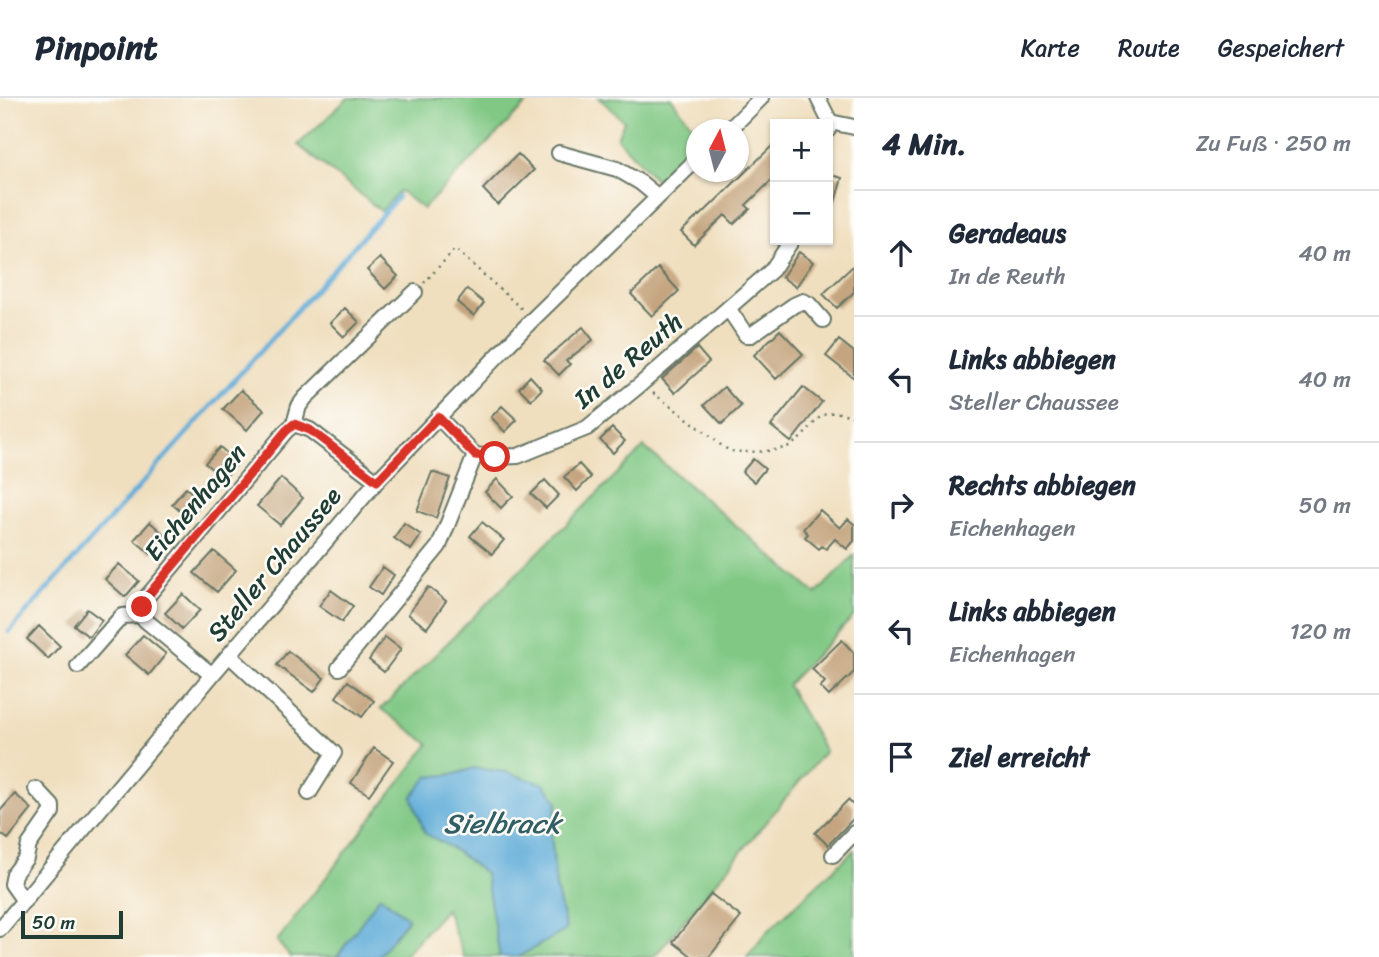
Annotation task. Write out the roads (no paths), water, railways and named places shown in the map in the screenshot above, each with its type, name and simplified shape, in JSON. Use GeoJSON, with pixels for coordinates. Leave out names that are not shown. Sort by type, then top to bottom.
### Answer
{"type":"FeatureCollection","features":[{"type":"Feature","properties":{"kind":"street"},"geometry":{"type":"LineString","coordinates":[[740,119],[761,98]]}},
{"type":"Feature","properties":{"kind":"street"},"geometry":{"type":"LineString","coordinates":[[818,98],[826,119]]}},
{"type":"Feature","properties":{"kind":"street"},"geometry":{"type":"LineString","coordinates":[[833,126],[854,127]]}},
{"type":"Feature","properties":{"kind":"street"},"geometry":{"type":"LineString","coordinates":[[559,153],[617,169],[658,197]]}},
{"type":"Feature","properties":{"kind":"street","name":"Steller Chaussee"},"geometry":{"type":"LineString","coordinates":[[0,929],[377,481],[533,320],[686,170]]}},
{"type":"Feature","properties":{"kind":"street","name":"In de Reuth"},"geometry":{"type":"LineString","coordinates":[[475,455],[518,457],[587,428],[772,270],[789,245]]}},
{"type":"Feature","properties":{"kind":"street","name":"Eichenhagen"},"geometry":{"type":"LineString","coordinates":[[139,615],[145,599],[294,424],[299,406],[305,398],[415,292]]}},
{"type":"Feature","properties":{"kind":"street"},"geometry":{"type":"LineString","coordinates":[[728,308],[746,335],[751,335],[803,301],[823,320]]}},
{"type":"Feature","properties":{"kind":"street"},"geometry":{"type":"LineString","coordinates":[[339,668],[439,546],[475,455],[438,417]]}},
{"type":"Feature","properties":{"kind":"street"},"geometry":{"type":"LineString","coordinates":[[294,424],[310,430],[377,481]]}},
{"type":"Feature","properties":{"kind":"street"},"geometry":{"type":"LineString","coordinates":[[78,666],[122,616],[139,615],[212,675]]}},
{"type":"Feature","properties":{"kind":"street"},"geometry":{"type":"LineString","coordinates":[[229,655],[334,753],[309,793]]}},
{"type":"Feature","properties":{"kind":"street"},"geometry":{"type":"LineString","coordinates":[[24,901],[12,884],[14,874],[26,858],[29,845],[52,812],[52,806],[36,789]]}},
{"type":"Feature","properties":{"kind":"street"},"geometry":{"type":"LineString","coordinates":[[833,855],[854,832]]}},
{"type":"Feature","properties":{"kind":"water","name":"Sielbrack"},"geometry":{"type":"Polygon","coordinates":[[[474,768],[506,772],[544,784],[558,801],[551,833],[556,887],[566,930],[518,957],[500,957],[485,873],[450,847],[425,833],[412,797],[428,777],[456,774],[474,768]]]}},
{"type":"Feature","properties":{"kind":"water"},"geometry":{"type":"Polygon","coordinates":[[[380,896],[408,918],[378,957],[337,957],[380,896]]]}},
{"type":"Feature","properties":{"kind":"waterway"},"geometry":{"type":"LineString","coordinates":[[9,632],[398,197]]}}]}
